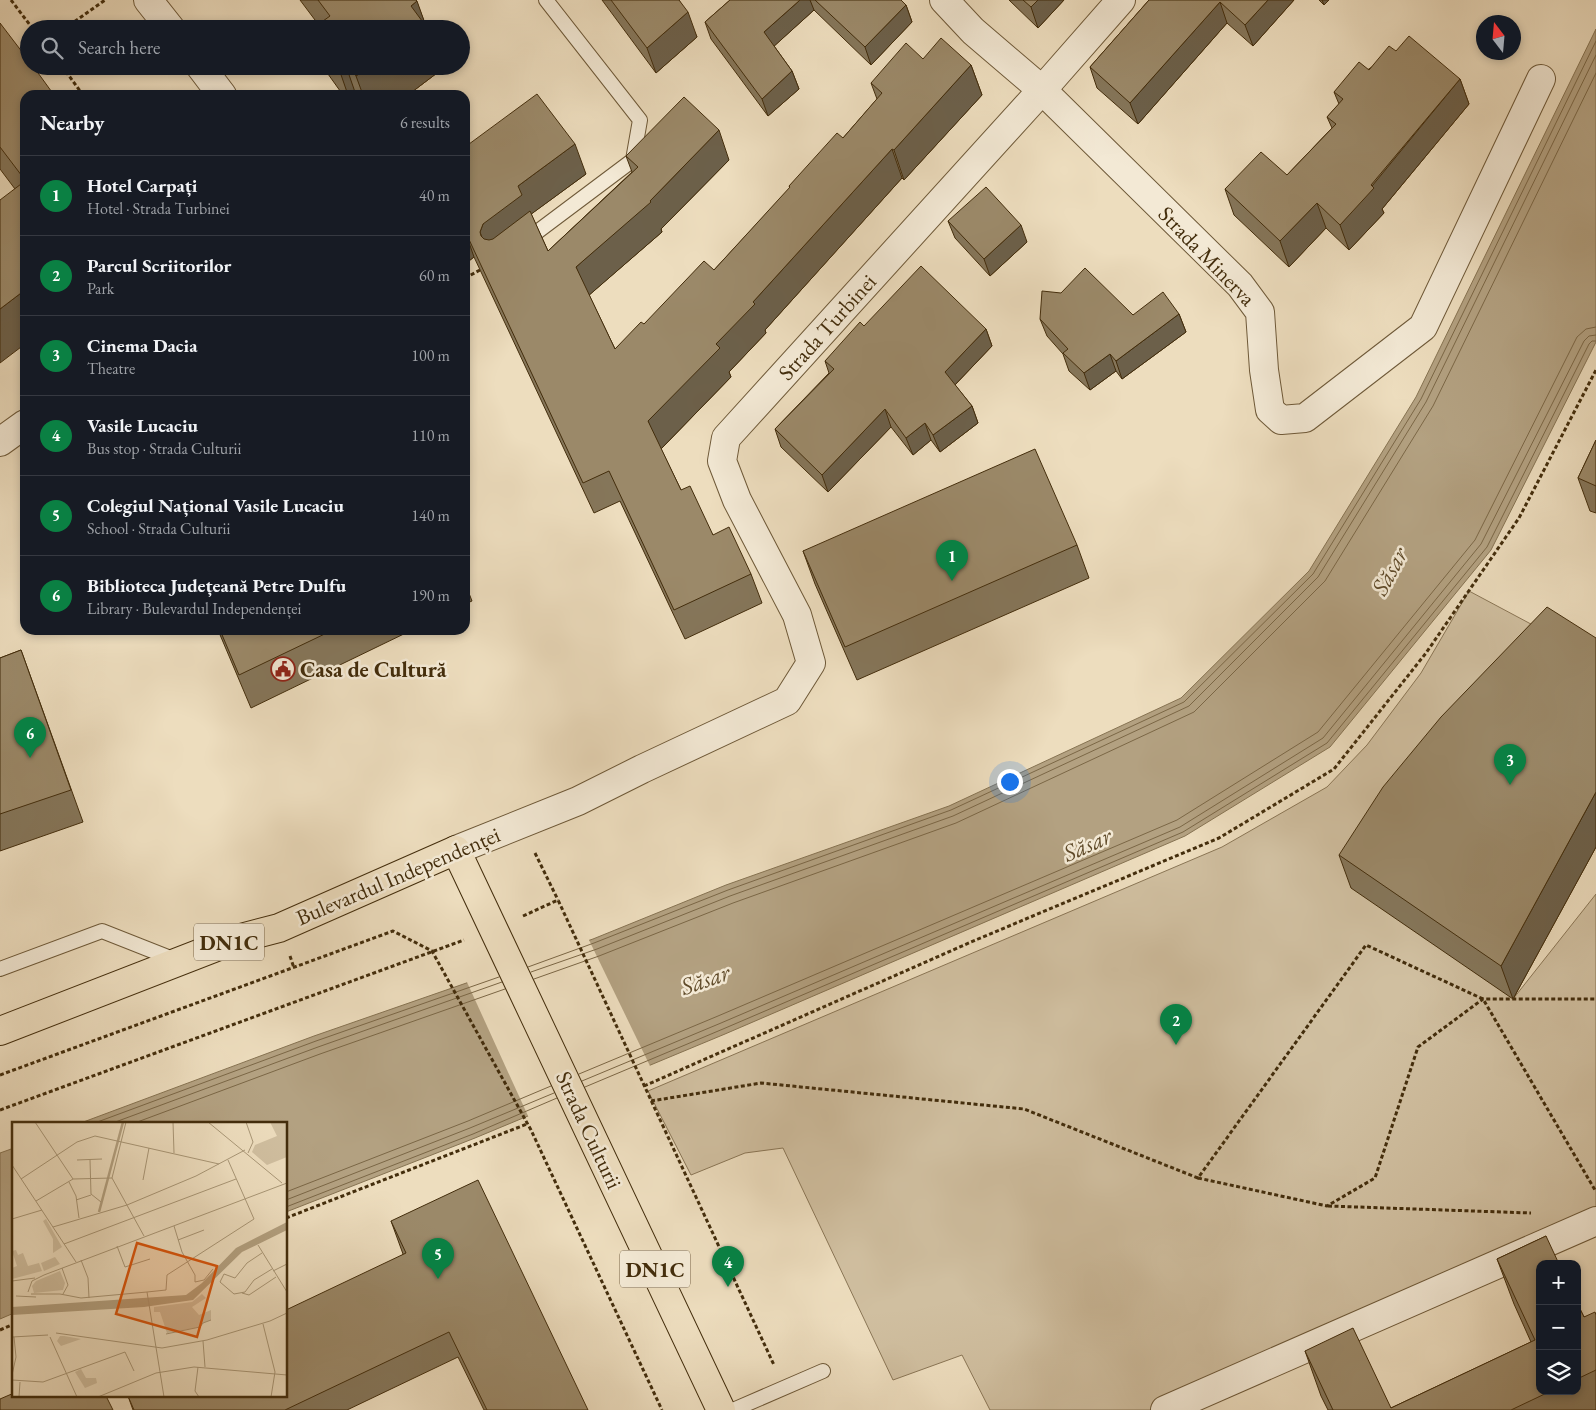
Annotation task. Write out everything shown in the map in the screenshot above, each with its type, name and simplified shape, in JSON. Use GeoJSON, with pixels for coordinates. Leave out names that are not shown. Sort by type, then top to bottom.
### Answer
{"type":"FeatureCollection","features":[{"type":"Feature","properties":{"kind":"main road","name":"Strada Culturii"},"geometry":{"type":"LineString","coordinates":[[456,850],[721,1410]]}},
{"type":"Feature","properties":{"kind":"main road","name":"Bulevardul Independenței"},"geometry":{"type":"LineString","coordinates":[[0,1031],[236,939],[279,928],[456,850]]}},
{"type":"Feature","properties":{"kind":"street"},"geometry":{"type":"LineString","coordinates":[[148,0],[164,20]]}},
{"type":"Feature","properties":{"kind":"street","name":"Strada Minerva"},"geometry":{"type":"LineString","coordinates":[[944,0],[973,31],[1042,90],[1240,285],[1260,312],[1264,370],[1270,410],[1281,420],[1305,418],[1423,327],[1541,79]]}},
{"type":"Feature","properties":{"kind":"street","name":"Strada Turbinei"},"geometry":{"type":"LineString","coordinates":[[787,701],[811,663],[796,615],[737,500],[722,461],[726,438],[1042,90],[1121,0]]}},
{"type":"Feature","properties":{"kind":"street"},"geometry":{"type":"LineString","coordinates":[[207,75],[218,90]]}},
{"type":"Feature","properties":{"kind":"street"},"geometry":{"type":"LineString","coordinates":[[0,442],[20,428]]}},
{"type":"Feature","properties":{"kind":"street","name":"Bulevardul Independenței"},"geometry":{"type":"LineString","coordinates":[[456,850],[578,801],[787,701]]}},
{"type":"Feature","properties":{"kind":"street"},"geometry":{"type":"LineString","coordinates":[[1165,1410],[1596,1221]]}},
{"type":"Feature","properties":{"kind":"lane"},"geometry":{"type":"LineString","coordinates":[[499,261],[633,160],[640,120],[546,0]]}},
{"type":"Feature","properties":{"kind":"lane"},"geometry":{"type":"LineString","coordinates":[[0,969],[102,931],[178,962]]}},
{"type":"Feature","properties":{"kind":"lane"},"geometry":{"type":"LineString","coordinates":[[733,1410],[823,1371]]}},
{"type":"Feature","properties":{"kind":"path"},"geometry":{"type":"LineString","coordinates":[[11,0],[26,20]]}},
{"type":"Feature","properties":{"kind":"path"},"geometry":{"type":"LineString","coordinates":[[77,20],[105,0]]}},
{"type":"Feature","properties":{"kind":"path"},"geometry":{"type":"LineString","coordinates":[[69,75],[80,90]]}},
{"type":"Feature","properties":{"kind":"path"},"geometry":{"type":"LineString","coordinates":[[470,276],[499,261]]}},
{"type":"Feature","properties":{"kind":"path"},"geometry":{"type":"LineString","coordinates":[[644,1086],[978,939],[1219,838],[1334,769],[1426,653],[1519,518],[1596,370]]}},
{"type":"Feature","properties":{"kind":"path"},"geometry":{"type":"LineString","coordinates":[[520,824],[558,900],[785,1388]]}},
{"type":"Feature","properties":{"kind":"path"},"geometry":{"type":"LineString","coordinates":[[494,929],[558,900]]}},
{"type":"Feature","properties":{"kind":"path"},"geometry":{"type":"LineString","coordinates":[[0,1075],[393,931],[432,952],[531,1130],[662,1410]]}},
{"type":"Feature","properties":{"kind":"path"},"geometry":{"type":"LineString","coordinates":[[1198,1178],[1366,945],[1483,999],[1596,999]]}},
{"type":"Feature","properties":{"kind":"path"},"geometry":{"type":"LineString","coordinates":[[0,1110],[432,952]]}},
{"type":"Feature","properties":{"kind":"path"},"geometry":{"type":"LineString","coordinates":[[1483,999],[1596,1193]]}},
{"type":"Feature","properties":{"kind":"path"},"geometry":{"type":"LineString","coordinates":[[1327,1206],[1375,1178],[1418,1047],[1483,999]]}},
{"type":"Feature","properties":{"kind":"path"},"geometry":{"type":"LineString","coordinates":[[650,1101],[761,1083],[1024,1109],[1198,1178],[1327,1206],[1536,1213]]}},
{"type":"Feature","properties":{"kind":"path"},"geometry":{"type":"LineString","coordinates":[[288,1217],[527,1124]]}},
{"type":"Feature","properties":{"kind":"path"},"geometry":{"type":"LineString","coordinates":[[0,1330],[12,1325]]}},
{"type":"Feature","properties":{"kind":"shaded area"},"geometry":{"type":"Polygon","coordinates":[[[1469,591],[1559,639],[1513,999],[1596,894],[1596,1221],[1165,1410],[990,1410],[962,1355],[893,1380],[783,1148],[745,1153],[691,1175],[648,1091],[1222,847],[1327,787],[1367,745],[1421,673],[1469,591]]]}},
{"type":"Feature","properties":{"kind":"water","name":"Săsar"},"geometry":{"type":"Polygon","coordinates":[[[1596,29],[1596,342],[1491,550],[1330,747],[1185,836],[725,1034],[475,1138],[288,1211],[288,1122],[83,1122],[314,1036],[593,939],[726,885],[949,806],[1181,698],[1309,571],[1416,397],[1596,29]]]}},
{"type":"Feature","properties":{"kind":"water"},"geometry":{"type":"Polygon","coordinates":[[[12,1149],[12,1314],[0,1319],[0,1153],[12,1149]]]}},
{"type":"Feature","properties":{"kind":"pier"},"geometry":{"type":"Polygon","coordinates":[[[588,938],[651,1068],[529,1118],[466,980],[588,938]]]}},
{"type":"Feature","properties":{"kind":"building"},"geometry":{"type":"Polygon","coordinates":[[[318,0],[416,0],[411,6],[421,20],[324,20],[330,16],[318,0]]]}},
{"type":"Feature","properties":{"kind":"building"},"geometry":{"type":"Polygon","coordinates":[[[611,0],[679,0],[688,12],[647,48],[611,0]]]}},
{"type":"Feature","properties":{"kind":"building"},"geometry":{"type":"Polygon","coordinates":[[[730,0],[800,0],[764,32],[792,71],[762,99],[705,22],[730,0]]]}},
{"type":"Feature","properties":{"kind":"building"},"geometry":{"type":"Polygon","coordinates":[[[815,0],[901,0],[906,5],[865,47],[815,0]]]}},
{"type":"Feature","properties":{"kind":"building"},"geometry":{"type":"Polygon","coordinates":[[[1023,0],[1038,0],[1031,7],[1023,0]]]}},
{"type":"Feature","properties":{"kind":"building"},"geometry":{"type":"Polygon","coordinates":[[[1149,0],[1268,0],[1245,25],[1220,2],[1130,103],[1090,67],[1149,0]]]}},
{"type":"Feature","properties":{"kind":"building"},"geometry":{"type":"Polygon","coordinates":[[[0,23],[20,49],[20,75],[40,75],[50,90],[20,90],[20,173],[0,147],[0,23]]]}},
{"type":"Feature","properties":{"kind":"building"},"geometry":{"type":"Polygon","coordinates":[[[1409,36],[1460,79],[1371,185],[1374,188],[1340,225],[1317,203],[1280,241],[1225,189],[1261,152],[1287,175],[1336,124],[1327,117],[1343,99],[1334,92],[1359,62],[1369,70],[1389,46],[1396,51],[1409,36]]]}},
{"type":"Feature","properties":{"kind":"building"},"geometry":{"type":"Polygon","coordinates":[[[941,38],[971,65],[753,302],[755,304],[716,344],[720,348],[648,421],[681,490],[690,486],[713,535],[729,527],[751,574],[674,610],[609,471],[583,483],[470,242],[470,143],[537,94],[575,144],[518,186],[522,195],[483,224],[480,232],[484,239],[493,239],[530,211],[548,251],[638,167],[626,156],[684,97],[719,130],[651,202],[576,267],[615,349],[641,322],[644,324],[704,261],[714,270],[837,133],[843,138],[882,93],[871,83],[906,43],[923,59],[941,38]]]}},
{"type":"Feature","properties":{"kind":"building"},"geometry":{"type":"Polygon","coordinates":[[[20,185],[20,294],[0,309],[0,200],[20,185]]]}},
{"type":"Feature","properties":{"kind":"building"},"geometry":{"type":"Polygon","coordinates":[[[986,187],[1021,225],[984,259],[948,221],[986,187]]]}},
{"type":"Feature","properties":{"kind":"building"},"geometry":{"type":"Polygon","coordinates":[[[921,266],[986,329],[945,372],[972,406],[933,435],[925,423],[906,438],[885,409],[822,475],[775,429],[834,369],[825,361],[860,322],[864,326],[921,266]]]}},
{"type":"Feature","properties":{"kind":"building"},"geometry":{"type":"Polygon","coordinates":[[[1085,268],[1133,315],[1163,292],[1179,314],[1116,361],[1110,354],[1084,373],[1063,353],[1068,349],[1040,319],[1042,291],[1061,293],[1085,268]]]}},
{"type":"Feature","properties":{"kind":"building"},"geometry":{"type":"Polygon","coordinates":[[[1596,440],[1596,486],[1578,478],[1596,440]]]}},
{"type":"Feature","properties":{"kind":"building"},"geometry":{"type":"Polygon","coordinates":[[[1035,449],[1077,545],[845,647],[803,551],[1035,449]]]}},
{"type":"Feature","properties":{"kind":"building"},"geometry":{"type":"Polygon","coordinates":[[[1547,607],[1596,638],[1596,792],[1501,966],[1339,855],[1383,787],[1441,717],[1547,607]]]}},
{"type":"Feature","properties":{"kind":"building"},"geometry":{"type":"Polygon","coordinates":[[[222,635],[323,635],[239,675],[222,635]]]}},
{"type":"Feature","properties":{"kind":"building"},"geometry":{"type":"Polygon","coordinates":[[[21,650],[71,790],[0,814],[0,658],[21,650]]]}},
{"type":"Feature","properties":{"kind":"building"},"geometry":{"type":"Polygon","coordinates":[[[478,1180],[588,1410],[487,1410],[449,1332],[285,1410],[134,1410],[129,1398],[288,1398],[288,1309],[406,1253],[391,1221],[478,1180]]]}},
{"type":"Feature","properties":{"kind":"building"},"geometry":{"type":"Polygon","coordinates":[[[1546,1236],[1557,1260],[1536,1260],[1536,1395],[1543,1395],[1511,1410],[1333,1410],[1305,1351],[1353,1328],[1391,1408],[1535,1340],[1497,1259],[1546,1236]]]}},
{"type":"Feature","properties":{"kind":"building"},"geometry":{"type":"Polygon","coordinates":[[[1581,1311],[1584,1317],[1595,1312],[1596,1315],[1596,1370],[1581,1377],[1581,1311]]]}},
{"type":"Feature","properties":{"kind":"building"},"geometry":{"type":"Polygon","coordinates":[[[12,1394],[12,1398],[107,1398],[113,1410],[0,1410],[0,1399],[12,1394]]]}},
{"type":"Feature","properties":{"kind":"place","name":"Hotel Carpați"},"geometry":{"type":"Point","coordinates":[952,581]}},
{"type":"Feature","properties":{"kind":"place","name":"Casa de Cultură"},"geometry":{"type":"Point","coordinates":[283,669]}},
{"type":"Feature","properties":{"kind":"place","name":"Biblioteca Județeană Petre Dulfu"},"geometry":{"type":"Point","coordinates":[30,758]}},
{"type":"Feature","properties":{"kind":"place","name":"Cinema Dacia"},"geometry":{"type":"Point","coordinates":[1510,785]}},
{"type":"Feature","properties":{"kind":"place","name":"Parcul Scriitorilor"},"geometry":{"type":"Point","coordinates":[1176,1045]}},
{"type":"Feature","properties":{"kind":"place","name":"Colegiul Național Vasile Lucaciu"},"geometry":{"type":"Point","coordinates":[438,1279]}},
{"type":"Feature","properties":{"kind":"place","name":"Vasile Lucaciu"},"geometry":{"type":"Point","coordinates":[728,1287]}}]}
